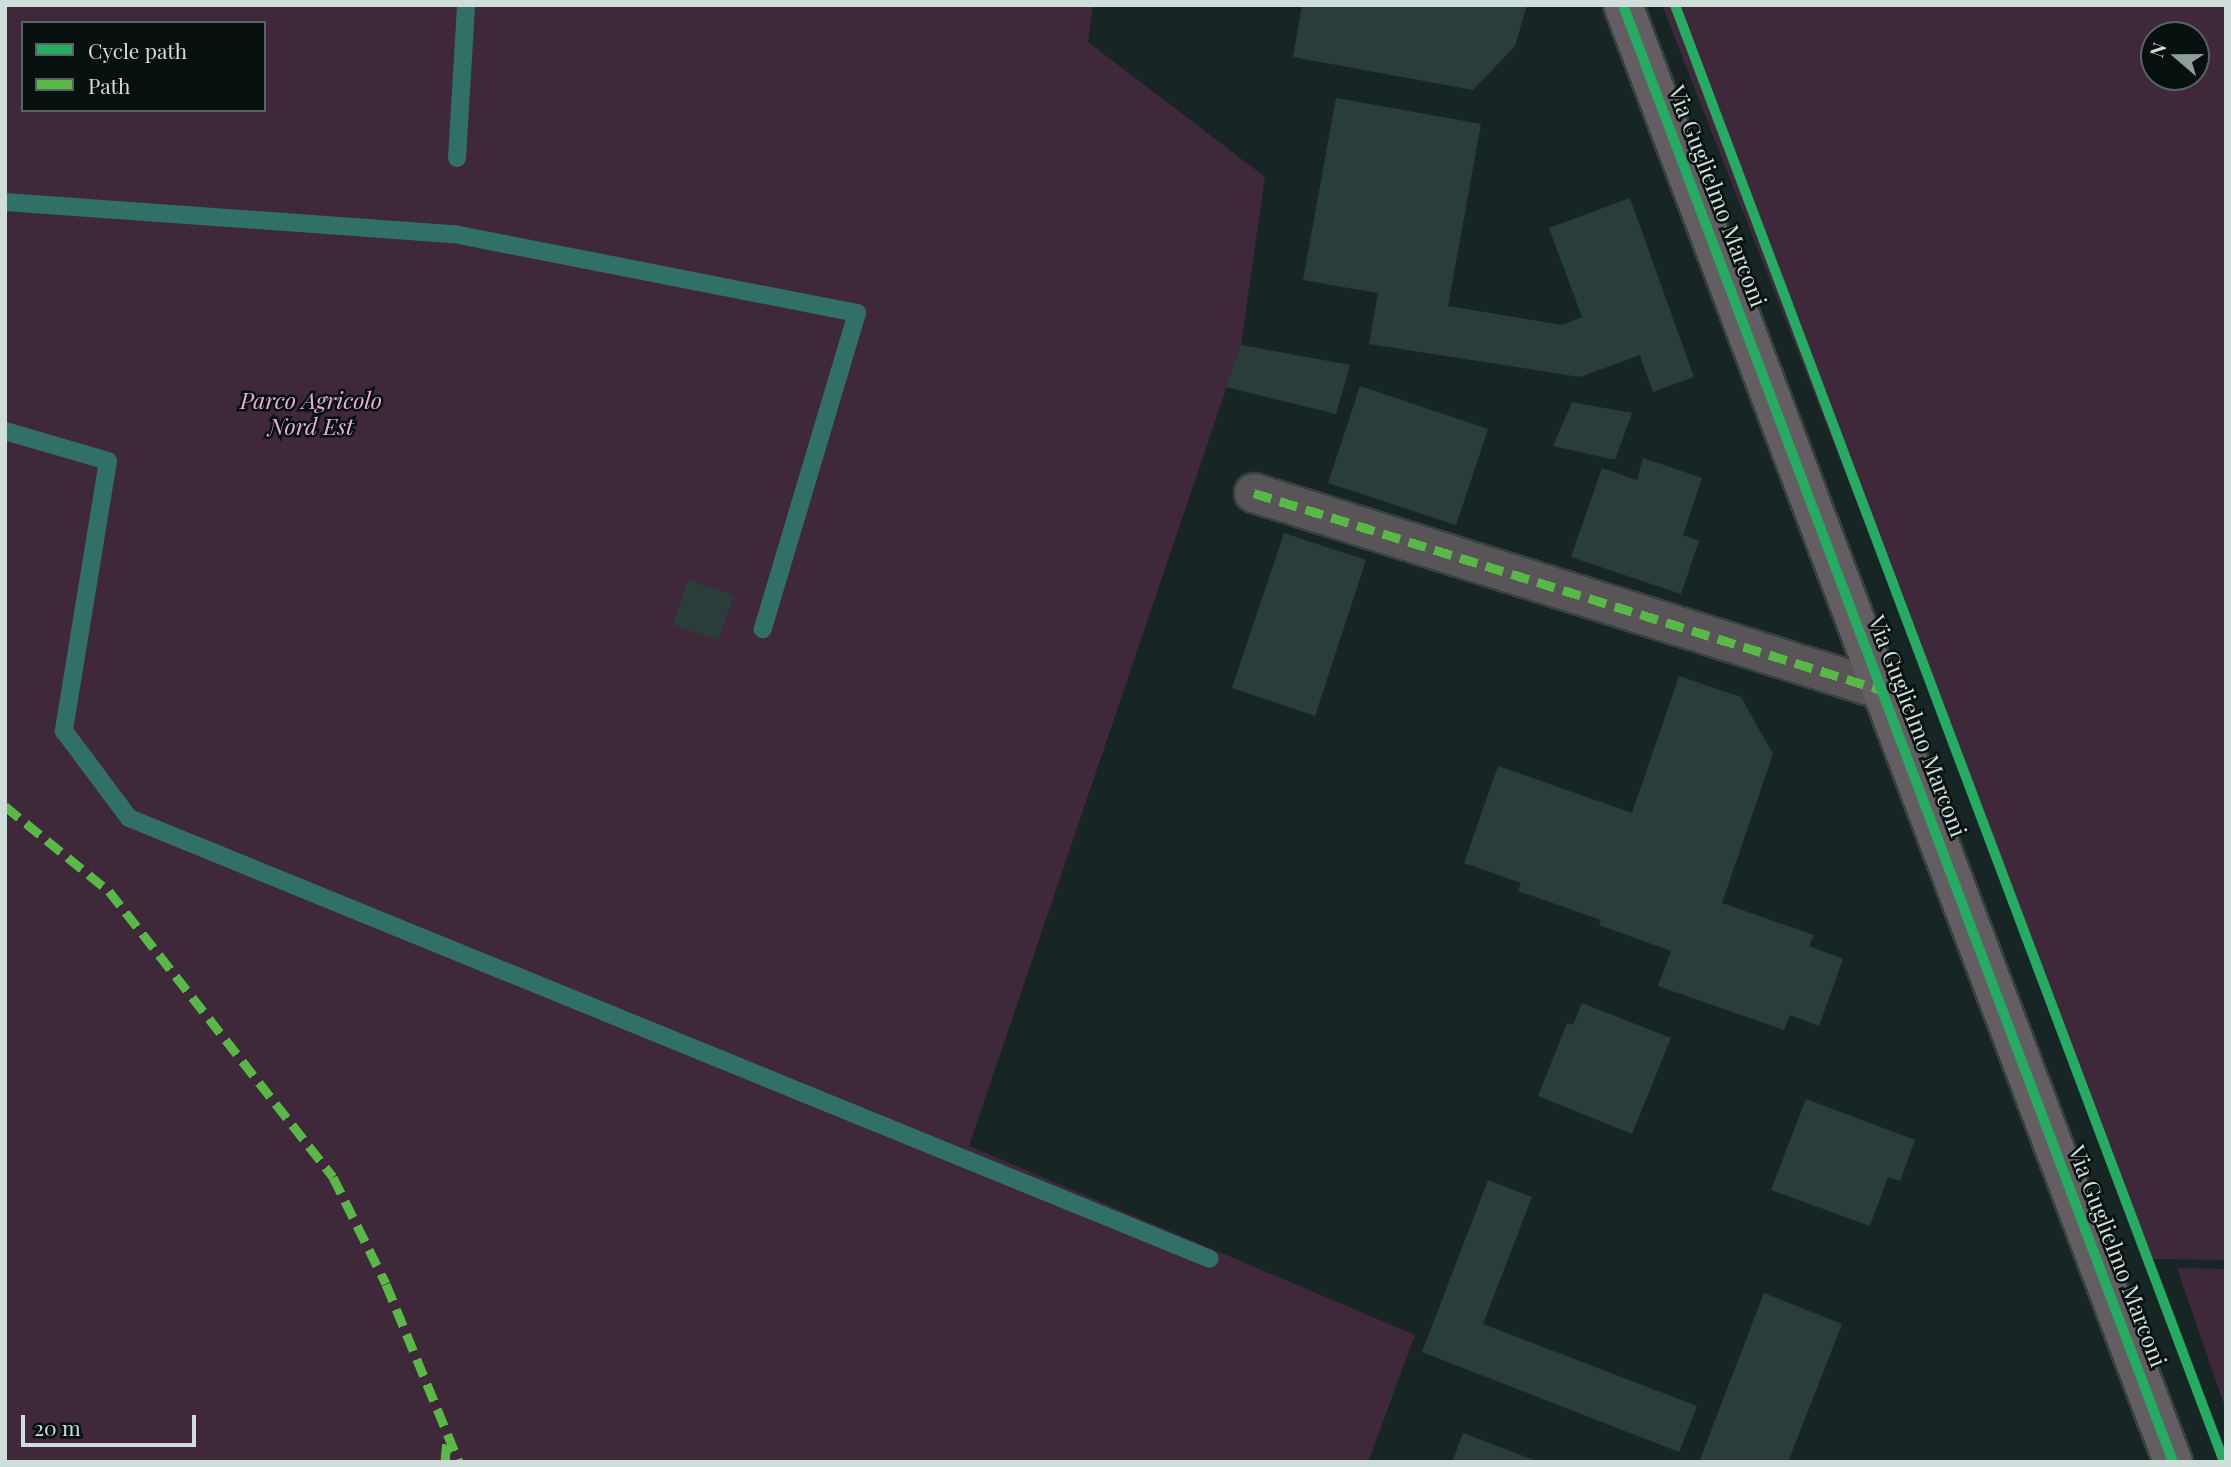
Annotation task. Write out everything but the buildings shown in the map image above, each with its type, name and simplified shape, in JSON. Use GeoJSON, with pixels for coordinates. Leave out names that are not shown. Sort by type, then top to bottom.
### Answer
{"type":"FeatureCollection","features":[{"type":"Feature","properties":{"kind":"street","name":"Via Guglielmo Marconi"},"geometry":{"type":"LineString","coordinates":[[1623,5],[2173,1462]]}},
{"type":"Feature","properties":{"kind":"street","name":"Via Guglielmo Marconi"},"geometry":{"type":"LineString","coordinates":[[1254,493],[1882,690]]}},
{"type":"Feature","properties":{"kind":"green space","name":"Parco Agricolo Nord Est"},"geometry":{"type":"Polygon","coordinates":[[[5,5],[1093,5],[1088,42],[1265,177],[1241,345],[969,1146],[1415,1335],[1368,1462],[5,1462],[5,5]]]}},
{"type":"Feature","properties":{"kind":"green space"},"geometry":{"type":"Polygon","coordinates":[[[1662,5],[2226,5],[2226,1260],[2153,1259],[1662,5]]]}},
{"type":"Feature","properties":{"kind":"green space"},"geometry":{"type":"Polygon","coordinates":[[[2177,1268],[2226,1269],[2226,1410],[2177,1268]]]}},
{"type":"Feature","properties":{"kind":"waterway"},"geometry":{"type":"LineString","coordinates":[[457,158],[466,5]]}},
{"type":"Feature","properties":{"kind":"waterway"},"geometry":{"type":"LineString","coordinates":[[5,202],[454,234],[857,313],[763,629]]}},
{"type":"Feature","properties":{"kind":"waterway"},"geometry":{"type":"LineString","coordinates":[[5,431],[108,461],[64,731],[129,818],[1210,1259]]}},
{"type":"Feature","properties":{"kind":"marked path"},"geometry":{"type":"LineString","coordinates":[[1254,493],[1882,690]]}},
{"type":"Feature","properties":{"kind":"marked path"},"geometry":{"type":"LineString","coordinates":[[5,806],[109,891],[333,1177],[386,1284],[459,1462]]}},
{"type":"Feature","properties":{"kind":"marked path"},"geometry":{"type":"LineString","coordinates":[[445,1462],[447,1439]]}},
{"type":"Feature","properties":{"kind":"cycle path"},"geometry":{"type":"LineString","coordinates":[[1623,5],[2173,1462]]}},
{"type":"Feature","properties":{"kind":"cycle path"},"geometry":{"type":"LineString","coordinates":[[1675,5],[2224,1462]]}}]}
